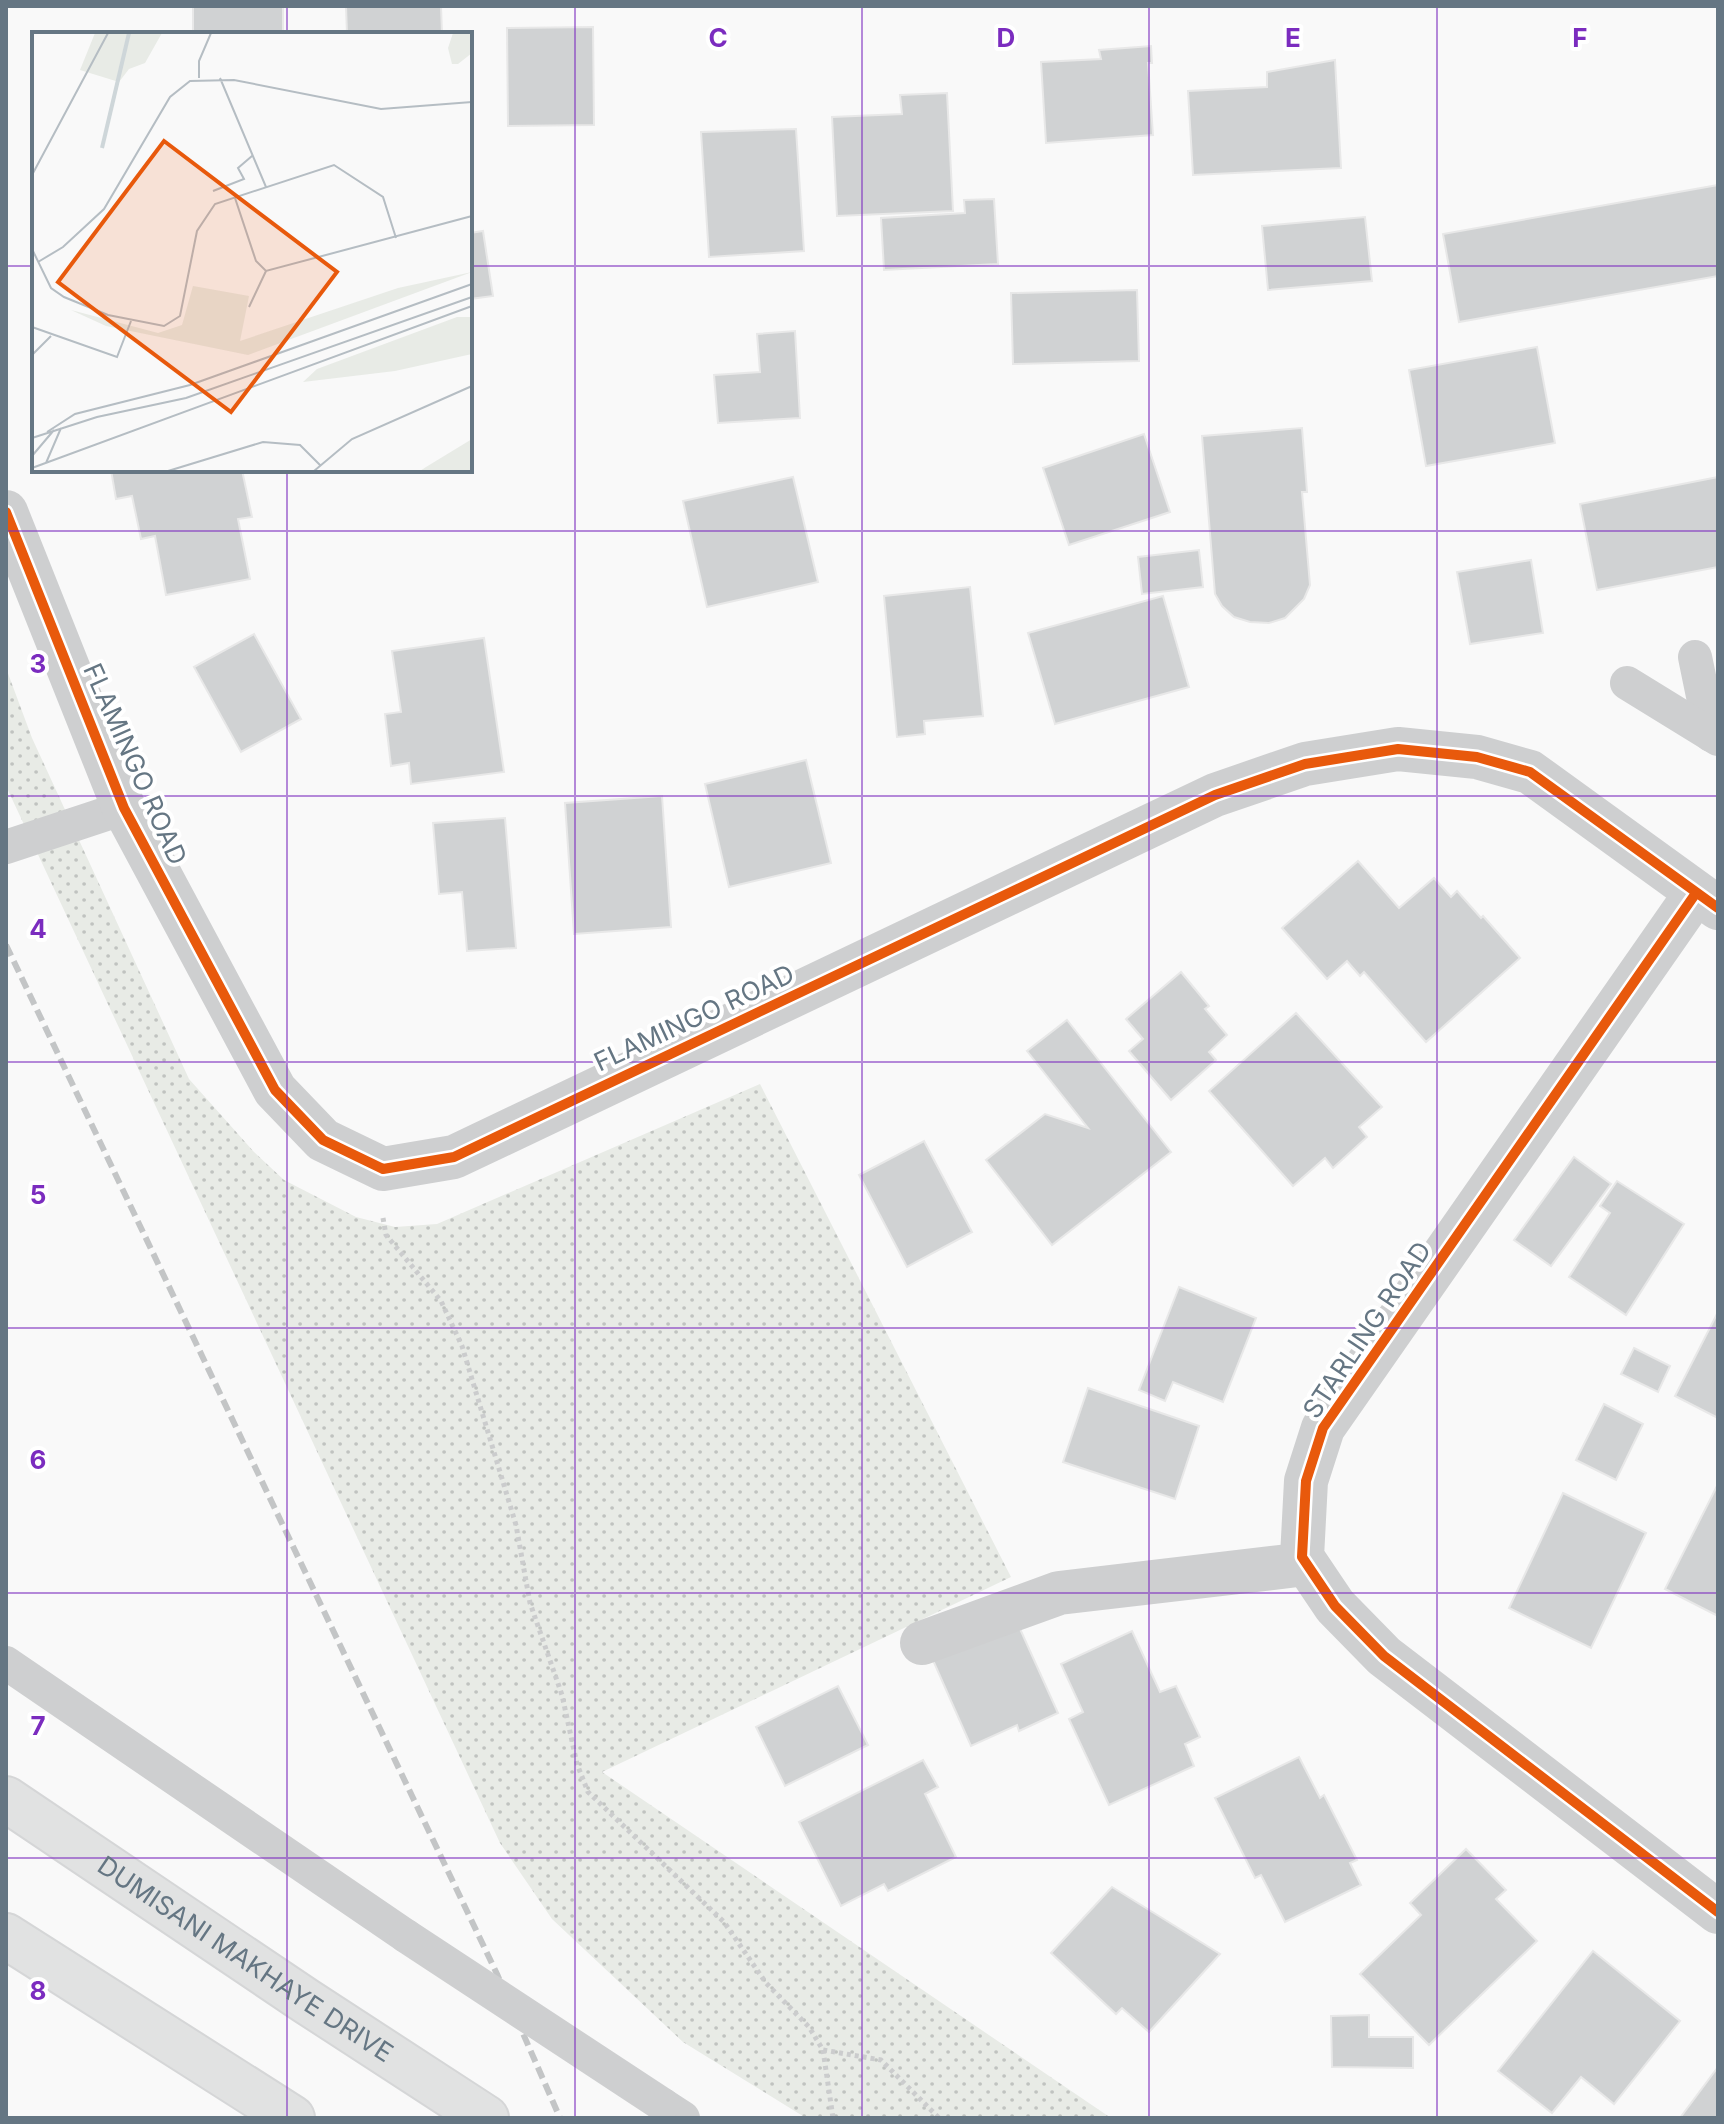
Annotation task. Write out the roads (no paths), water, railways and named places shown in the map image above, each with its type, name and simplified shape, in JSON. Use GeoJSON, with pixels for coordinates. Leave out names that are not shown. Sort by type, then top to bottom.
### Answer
{"type":"FeatureCollection","features":[{"type":"Feature","properties":{"kind":"main road","name":"DUMISANI MAKHAYE DRIVE"},"geometry":{"type":"LineString","coordinates":[[6,1799],[486,2118]]}},
{"type":"Feature","properties":{"kind":"main road"},"geometry":{"type":"LineString","coordinates":[[6,1936],[292,2118]]}},
{"type":"Feature","properties":{"kind":"street","name":"FLAMINGO ROAD"},"geometry":{"type":"LineString","coordinates":[[6,512],[124,808],[275,1090],[323,1140],[383,1169],[454,1157],[1215,795],[1305,764],[1398,749],[1477,757],[1530,772],[1707,901]]}},
{"type":"Feature","properties":{"kind":"street","name":"STARLING ROAD"},"geometry":{"type":"LineString","coordinates":[[1306,1564],[1302,1557],[1306,1481],[1323,1428],[1707,901]]}},
{"type":"Feature","properties":{"kind":"street"},"geometry":{"type":"LineString","coordinates":[[922,1643],[1059,1593],[1306,1564],[1335,1606],[1384,1656],[1718,1912]]}},
{"type":"Feature","properties":{"kind":"lane"},"geometry":{"type":"LineString","coordinates":[[1695,657],[1715,737]]}},
{"type":"Feature","properties":{"kind":"lane"},"geometry":{"type":"LineString","coordinates":[[1627,683],[1715,737]]}},
{"type":"Feature","properties":{"kind":"lane"},"geometry":{"type":"LineString","coordinates":[[6,847],[124,808]]}},
{"type":"Feature","properties":{"kind":"lane"},"geometry":{"type":"LineString","coordinates":[[6,1663],[406,1936],[673,2112]]}},
{"type":"Feature","properties":{"kind":"railway"},"geometry":{"type":"LineString","coordinates":[[6,945],[497,1974],[560,2118]]}}]}
